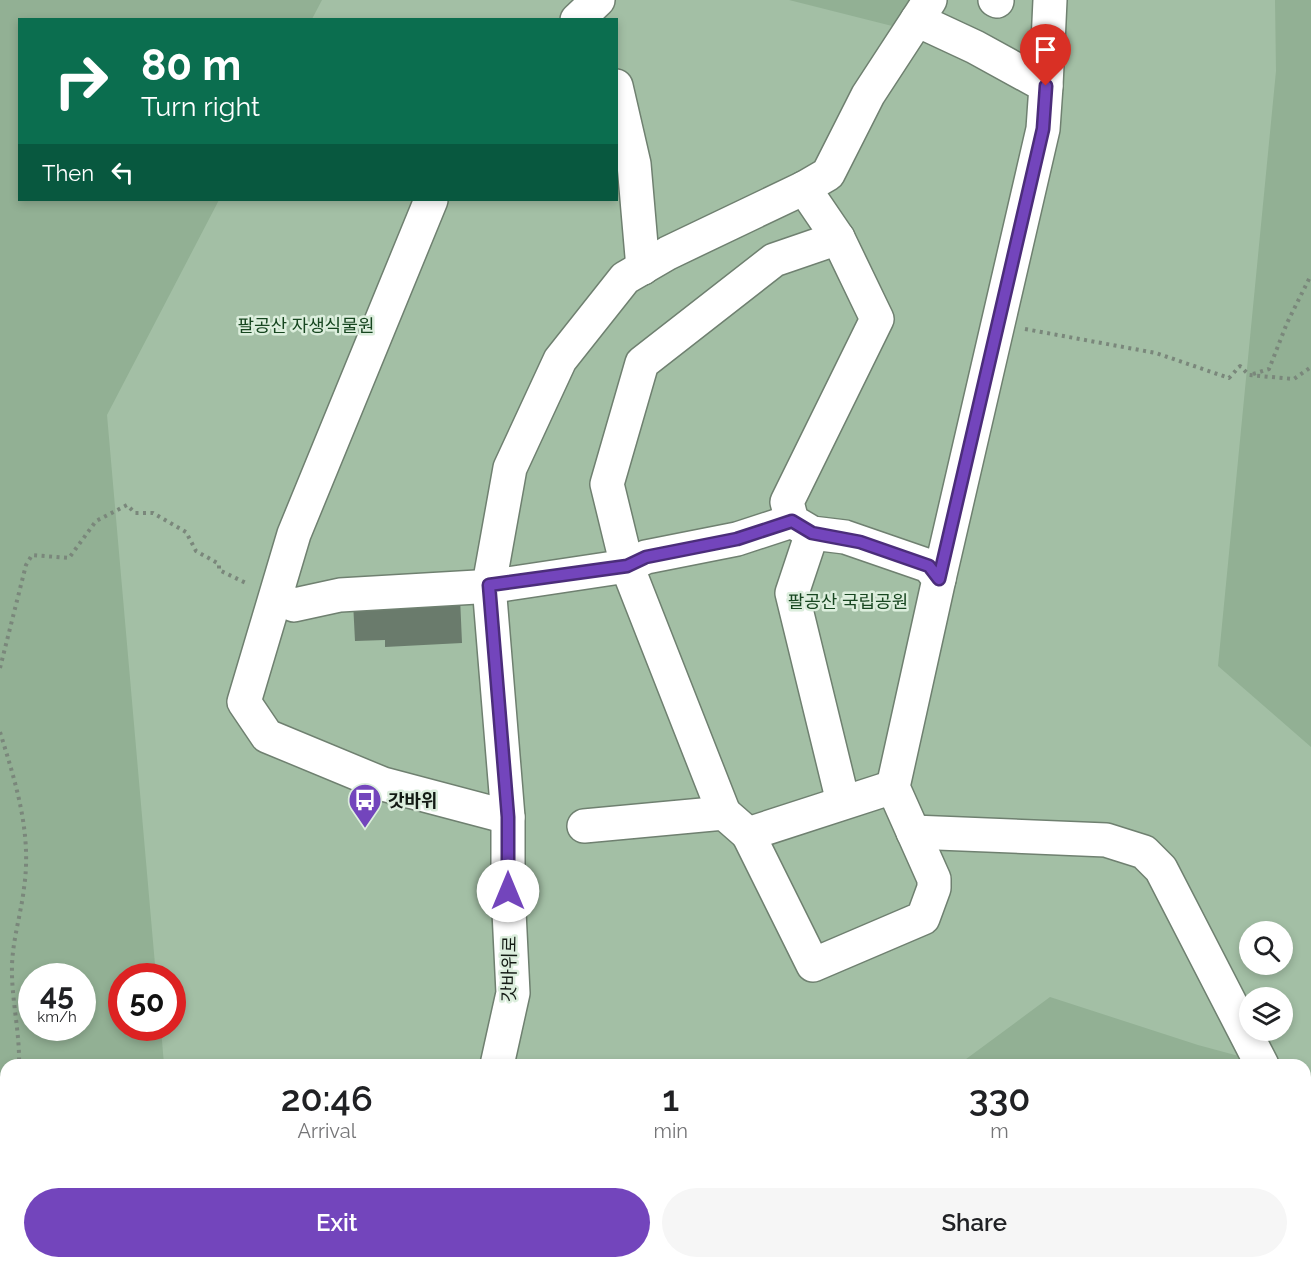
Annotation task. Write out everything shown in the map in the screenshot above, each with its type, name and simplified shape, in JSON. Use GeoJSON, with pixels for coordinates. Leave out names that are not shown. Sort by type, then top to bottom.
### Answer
{"type":"FeatureCollection","features":[{"type":"Feature","properties":{"kind":"main road"},"geometry":{"type":"LineString","coordinates":[[838,238],[774,260],[642,363],[607,484],[627,566],[736,823],[813,965],[923,918],[934,888],[934,879],[893,787],[1043,129],[1050,0]]}},
{"type":"Feature","properties":{"kind":"main road"},"geometry":{"type":"LineString","coordinates":[[923,10],[975,47],[1046,86]]}},
{"type":"Feature","properties":{"kind":"main road","name":"갓바위로"},"geometry":{"type":"LineString","coordinates":[[498,1059],[513,993],[508,891],[508,817],[489,585],[510,468],[560,360],[625,278],[668,253],[804,188],[828,174],[868,95],[923,10]]}},
{"type":"Feature","properties":{"kind":"main road"},"geometry":{"type":"LineString","coordinates":[[618,95],[634,164],[643,268]]}},
{"type":"Feature","properties":{"kind":"main road"},"geometry":{"type":"LineString","coordinates":[[804,188],[838,238],[877,319],[788,502],[802,527],[792,592],[843,802]]}},
{"type":"Feature","properties":{"kind":"main road"},"geometry":{"type":"LineString","coordinates":[[431,201],[294,534],[244,702],[267,736],[383,783],[508,817]]}},
{"type":"Feature","properties":{"kind":"main road"},"geometry":{"type":"LineString","coordinates":[[276,597],[294,606],[340,595],[489,585],[627,566],[646,557],[802,527],[875,546],[929,566],[939,579]]}},
{"type":"Feature","properties":{"kind":"main road"},"geometry":{"type":"LineString","coordinates":[[584,826],[736,823],[843,802],[893,787]]}},
{"type":"Feature","properties":{"kind":"main road"},"geometry":{"type":"LineString","coordinates":[[913,832],[1106,840],[1144,852],[1161,869],[1259,1059]]}},
{"type":"Feature","properties":{"kind":"path"},"geometry":{"type":"LineString","coordinates":[[1249,375],[1269,369],[1287,323],[1311,276]]}},
{"type":"Feature","properties":{"kind":"path"},"geometry":{"type":"LineString","coordinates":[[998,323],[1156,353],[1229,378],[1240,366],[1249,375],[1294,380],[1311,367]]}},
{"type":"Feature","properties":{"kind":"path"},"geometry":{"type":"LineString","coordinates":[[0,668],[26,565],[32,555],[69,558],[96,522],[127,505],[135,513],[153,513],[186,532],[195,551],[219,564],[219,570],[276,597]]}},
{"type":"Feature","properties":{"kind":"path"},"geometry":{"type":"LineString","coordinates":[[0,732],[21,800],[26,854],[24,888],[14,934],[12,967],[19,1059]]}},
{"type":"Feature","properties":{"kind":"green space","name":"팔공산 국립공원"},"geometry":{"type":"Polygon","coordinates":[[[0,0],[1311,0],[1311,1059],[0,1059],[0,0]]]}},
{"type":"Feature","properties":{"kind":"green space"},"geometry":{"type":"Polygon","coordinates":[[[0,0],[322,0],[313,18],[18,18],[18,201],[218,201],[107,415],[155,963],[108,963],[108,1041],[162,1041],[164,1059],[0,1059],[0,0]]]}},
{"type":"Feature","properties":{"kind":"green space"},"geometry":{"type":"Polygon","coordinates":[[[789,0],[915,0],[908,30],[789,0]]]}},
{"type":"Feature","properties":{"kind":"green space"},"geometry":{"type":"Polygon","coordinates":[[[1275,0],[1311,0],[1311,747],[1218,666],[1276,71],[1275,0]]]}},
{"type":"Feature","properties":{"kind":"green space"},"geometry":{"type":"Polygon","coordinates":[[[1050,997],[1198,1045],[1250,1059],[966,1059],[1050,997]]]}},
{"type":"Feature","properties":{"kind":"building"},"geometry":{"type":"Polygon","coordinates":[[[460,597],[462,643],[385,647],[385,640],[355,641],[353,602],[460,597]]]}},
{"type":"Feature","properties":{"kind":"place","name":"갓바위"},"geometry":{"type":"Point","coordinates":[365,829]}},
{"type":"Feature","properties":{"kind":"route"},"geometry":{"type":"LineString","coordinates":[[508,891],[508,817],[489,585],[627,566],[646,557],[737,539],[792,521],[812,533],[845,537],[929,566],[939,579],[1043,129],[1046,86]]}},
{"type":"Feature","properties":{"kind":"park label","name":"팔공산 자생식물원"},"geometry":{"type":"Point","coordinates":[306,325]}}]}
